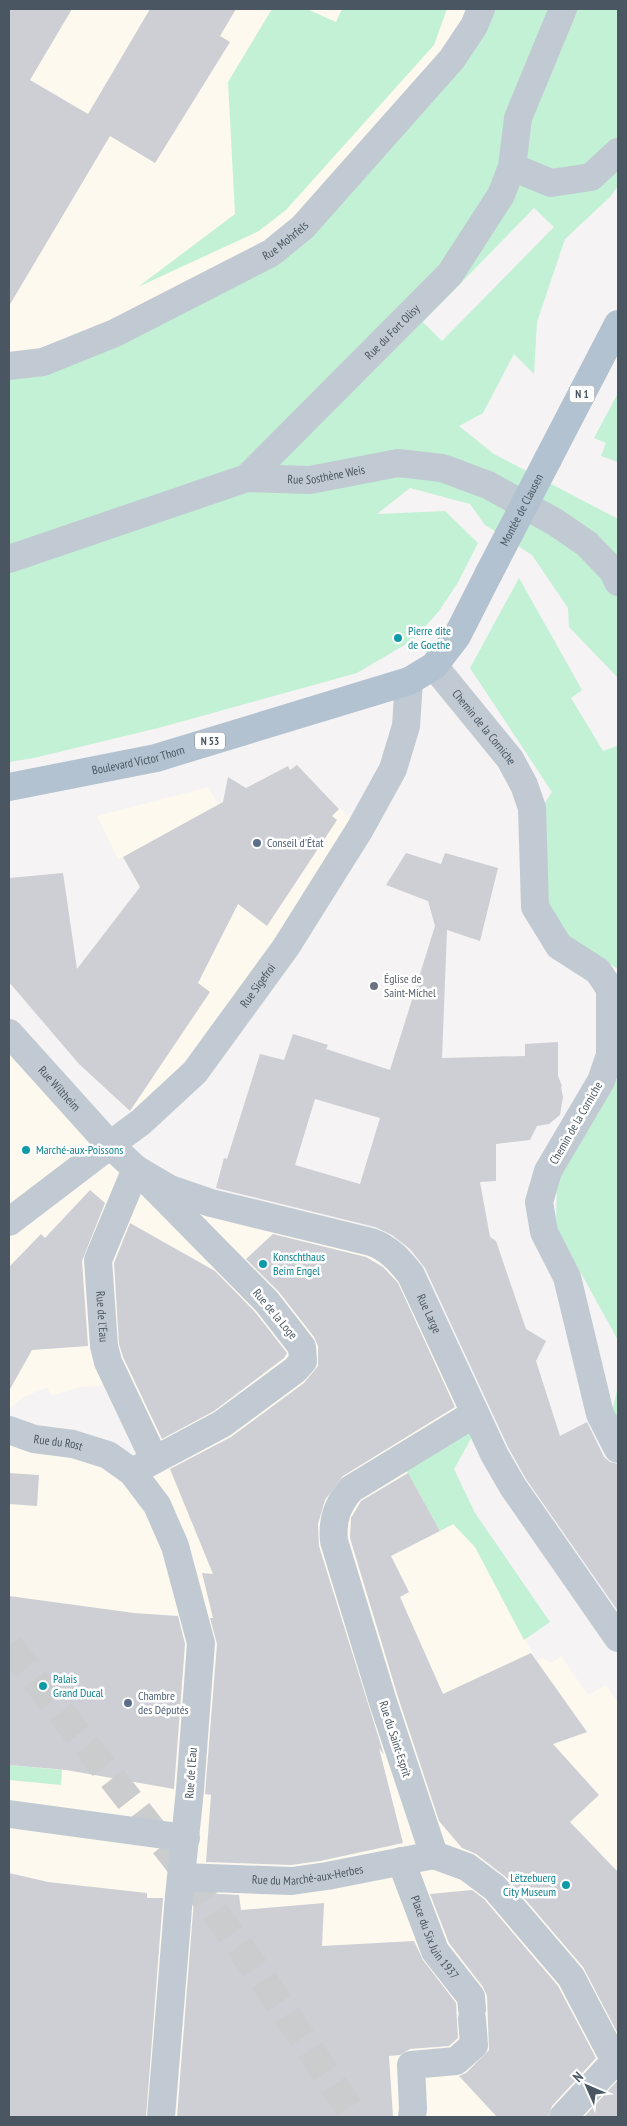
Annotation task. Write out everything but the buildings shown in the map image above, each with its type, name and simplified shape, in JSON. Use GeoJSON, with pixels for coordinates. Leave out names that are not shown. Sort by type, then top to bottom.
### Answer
{"type":"FeatureCollection","features":[{"type":"Feature","properties":{"kind":"main road","name":"Montée de Clausen"},"geometry":{"type":"LineString","coordinates":[[409,681],[434,666],[457,636],[618,324]]}},
{"type":"Feature","properties":{"kind":"main road","name":"Boulevard Victor Thorn"},"geometry":{"type":"LineString","coordinates":[[9,787],[156,758],[409,681]]}},
{"type":"Feature","properties":{"kind":"street","name":"Rue Mohrfels"},"geometry":{"type":"LineString","coordinates":[[9,366],[43,362],[115,333],[272,253],[303,227],[452,58],[474,26],[482,9]]}},
{"type":"Feature","properties":{"kind":"street","name":"Rue du Fort Olisy"},"geometry":{"type":"LineString","coordinates":[[246,478],[450,274],[501,195],[512,167],[518,118],[562,9]]}},
{"type":"Feature","properties":{"kind":"street"},"geometry":{"type":"LineString","coordinates":[[512,167],[551,183],[591,177],[618,152]]}},
{"type":"Feature","properties":{"kind":"street","name":"Rue Sosthène Weis"},"geometry":{"type":"LineString","coordinates":[[9,559],[246,478],[310,480],[398,463],[442,468],[488,485],[555,522],[587,544],[613,570],[618,582]]}},
{"type":"Feature","properties":{"kind":"street","name":"Chemin de la Corniche"},"geometry":{"type":"LineString","coordinates":[[434,666],[510,759],[524,785],[532,808],[535,907],[559,946],[598,971],[610,989],[610,1056],[601,1081],[548,1171],[539,1202],[544,1232],[567,1277],[600,1414],[618,1449]]}},
{"type":"Feature","properties":{"kind":"street","name":"Rue Sigefroi"},"geometry":{"type":"LineString","coordinates":[[9,1222],[141,1122],[195,1072],[286,947],[360,829],[393,769],[406,726],[409,681]]}},
{"type":"Feature","properties":{"kind":"street","name":"Rue Wiltheim"},"geometry":{"type":"LineString","coordinates":[[9,1033],[110,1145]]}},
{"type":"Feature","properties":{"kind":"street","name":"Rue Large"},"geometry":{"type":"LineString","coordinates":[[110,1145],[136,1169],[170,1189],[211,1203],[371,1242],[387,1250],[401,1261],[411,1275],[474,1414],[513,1487],[618,1638]]}},
{"type":"Feature","properties":{"kind":"street","name":"Rue de la Loge"},"geometry":{"type":"LineString","coordinates":[[136,1169],[267,1302],[302,1348],[303,1361],[295,1370],[222,1424],[143,1466]]}},
{"type":"Feature","properties":{"kind":"street","name":"Rue de l'Eau"},"geometry":{"type":"LineString","coordinates":[[136,1169],[98,1260],[104,1346],[143,1466],[175,1546],[201,1643],[162,2117]]}},
{"type":"Feature","properties":{"kind":"street","name":"Rue du Saint-Esprit"},"geometry":{"type":"LineString","coordinates":[[434,1855],[377,1683],[334,1541],[333,1527],[335,1513],[342,1499],[351,1489],[474,1414]]}},
{"type":"Feature","properties":{"kind":"street","name":"Rue du Rost"},"geometry":{"type":"LineString","coordinates":[[9,1430],[34,1439],[73,1444],[108,1455]]}},
{"type":"Feature","properties":{"kind":"street","name":"Rue de l'Eau"},"geometry":{"type":"LineString","coordinates":[[108,1455],[143,1466]]}},
{"type":"Feature","properties":{"kind":"street"},"geometry":{"type":"LineString","coordinates":[[9,1814],[186,1838]]}},
{"type":"Feature","properties":{"kind":"street"},"geometry":{"type":"LineString","coordinates":[[434,1855],[467,1867],[495,1888],[571,1977],[617,2062],[563,2117]]}},
{"type":"Feature","properties":{"kind":"street","name":"Rue du Marché-aux-Herbes"},"geometry":{"type":"LineString","coordinates":[[182,1877],[292,1881],[434,1855]]}},
{"type":"Feature","properties":{"kind":"street","name":"Place du Six Juin 1937"},"geometry":{"type":"LineString","coordinates":[[401,1861],[435,1951],[471,1998],[474,2045],[456,2061],[411,2065],[414,2109],[412,2117]]}},
{"type":"Feature","properties":{"kind":"shaded area"},"geometry":{"type":"Polygon","coordinates":[[[9,9],[481,9],[272,253],[9,366],[9,9]]]}},
{"type":"Feature","properties":{"kind":"shaded area"},"geometry":{"type":"Polygon","coordinates":[[[297,765],[360,829],[141,1122],[77,1062],[80,1057],[43,1022],[67,995],[96,944],[140,887],[123,857],[118,860],[97,816],[208,787],[218,804],[227,800],[225,795],[226,788],[231,784],[238,783],[245,789],[288,766],[290,769],[297,765]]]}},
{"type":"Feature","properties":{"kind":"shaded area"},"geometry":{"type":"Polygon","coordinates":[[[9,1033],[136,1169],[387,1250],[474,1414],[400,1459],[440,1530],[453,1524],[475,1547],[537,1661],[542,1658],[551,1663],[561,1656],[588,1695],[606,1685],[618,1702],[618,2117],[9,2117],[9,1430],[108,1455],[154,1459],[107,1385],[80,1387],[51,1396],[47,1387],[22,1398],[9,1409],[9,1033]]]}},
{"type":"Feature","properties":{"kind":"green space"},"geometry":{"type":"Polygon","coordinates":[[[272,9],[307,9],[336,22],[342,9],[447,9],[434,45],[286,210],[259,231],[138,287],[235,214],[228,82],[272,9]]]}},
{"type":"Feature","properties":{"kind":"green space"},"geometry":{"type":"Polygon","coordinates":[[[481,9],[618,9],[618,186],[610,197],[565,239],[537,322],[534,374],[514,354],[483,413],[459,426],[494,454],[618,519],[618,678],[569,627],[568,608],[532,555],[485,525],[470,504],[410,488],[377,514],[445,511],[478,543],[457,584],[439,611],[413,640],[357,673],[162,727],[34,758],[9,762],[9,374],[272,253],[481,9]],[[534,208],[423,322],[442,341],[554,227],[534,208]]]}},
{"type":"Feature","properties":{"kind":"green space"},"geometry":{"type":"Polygon","coordinates":[[[618,393],[618,462],[601,456],[606,443],[594,438],[618,393]]]}},
{"type":"Feature","properties":{"kind":"green space"},"geometry":{"type":"Polygon","coordinates":[[[519,578],[582,690],[571,698],[603,751],[617,746],[618,699],[618,969],[566,936],[546,903],[543,806],[552,792],[470,668],[519,578]]]}},
{"type":"Feature","properties":{"kind":"green space"},"geometry":{"type":"Polygon","coordinates":[[[618,1077],[618,1340],[556,1228],[557,1180],[618,1077]]]}},
{"type":"Feature","properties":{"kind":"green space"},"geometry":{"type":"Polygon","coordinates":[[[618,1386],[618,1437],[611,1416],[618,1386]]]}},
{"type":"Feature","properties":{"kind":"green space"},"geometry":{"type":"Polygon","coordinates":[[[470,1429],[473,1435],[454,1469],[475,1513],[550,1622],[524,1640],[475,1547],[453,1524],[440,1531],[405,1468],[470,1429]]]}},
{"type":"Feature","properties":{"kind":"green space"},"geometry":{"type":"Polygon","coordinates":[[[9,1765],[62,1770],[61,1785],[9,1780],[9,1765]]]}},
{"type":"Feature","properties":{"kind":"tunnel"},"geometry":{"type":"LineString","coordinates":[[9,1646],[191,1879],[262,1978],[355,2117]]}},
{"type":"Feature","properties":{"kind":"place","name":"Pierre dite de Goethe"},"geometry":{"type":"Point","coordinates":[398,638]}},
{"type":"Feature","properties":{"kind":"place","name":"Conseil d'État"},"geometry":{"type":"Point","coordinates":[257,843]}},
{"type":"Feature","properties":{"kind":"place","name":"Église de Saint-Michel"},"geometry":{"type":"Point","coordinates":[374,986]}},
{"type":"Feature","properties":{"kind":"place","name":"Marché-aux-Poissons"},"geometry":{"type":"Point","coordinates":[26,1150]}},
{"type":"Feature","properties":{"kind":"place","name":"Konschthaus Beim Engel"},"geometry":{"type":"Point","coordinates":[263,1264]}},
{"type":"Feature","properties":{"kind":"place","name":"Palais Grand Ducal"},"geometry":{"type":"Point","coordinates":[43,1686]}},
{"type":"Feature","properties":{"kind":"place","name":"Chambre des Députés"},"geometry":{"type":"Point","coordinates":[128,1703]}},
{"type":"Feature","properties":{"kind":"place","name":"Lëtzebuerg City Museum"},"geometry":{"type":"Point","coordinates":[566,1885]}}]}
